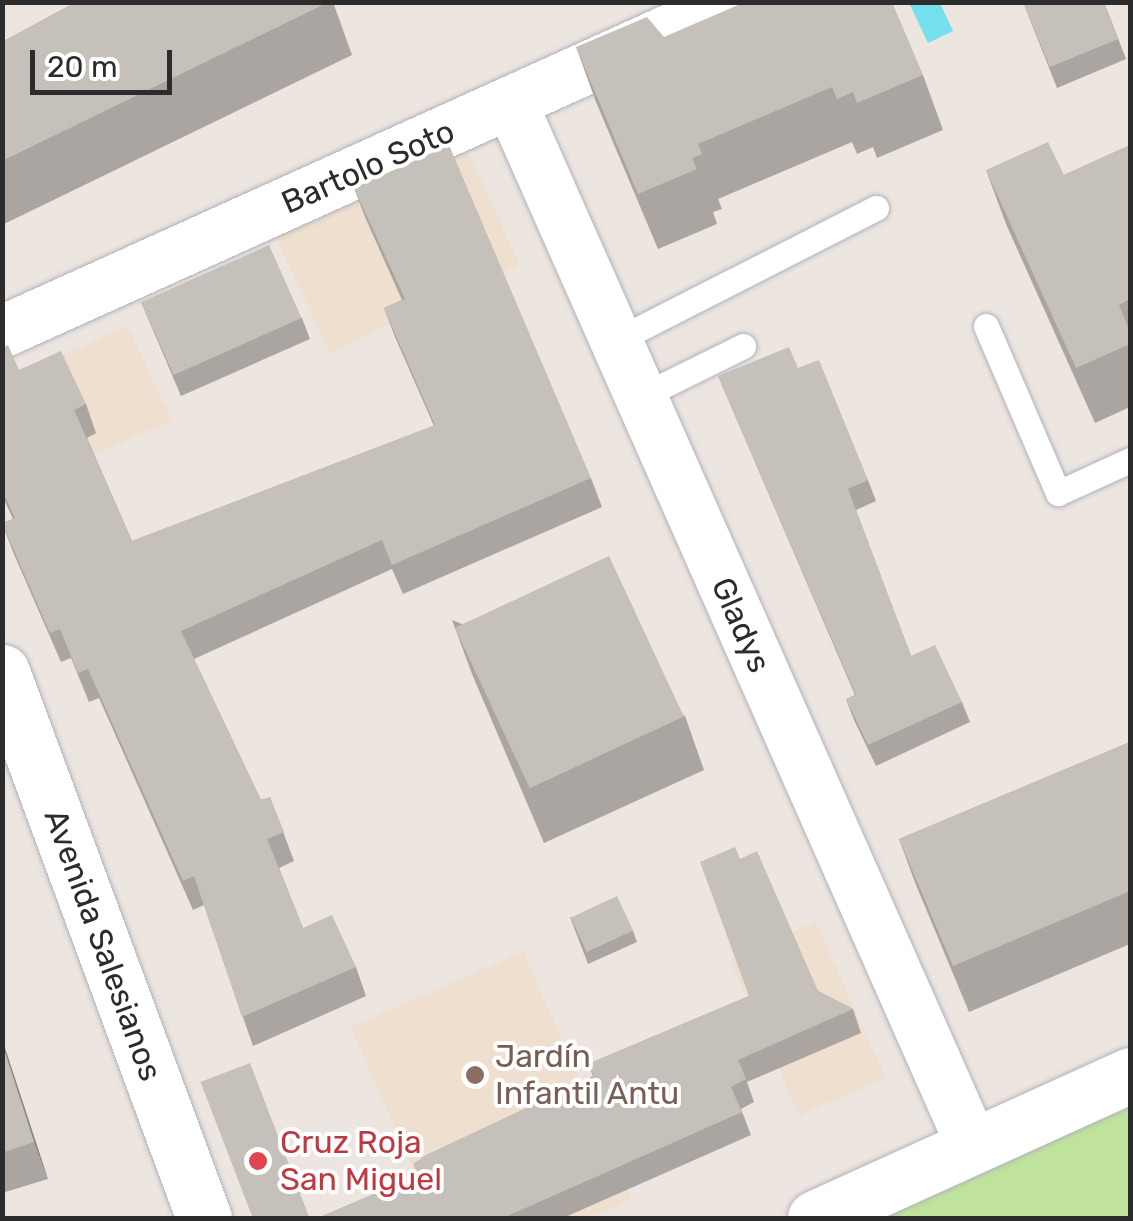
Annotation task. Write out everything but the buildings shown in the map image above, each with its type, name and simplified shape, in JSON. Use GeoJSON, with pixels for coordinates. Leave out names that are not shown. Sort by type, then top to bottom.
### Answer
{"type":"FeatureCollection","features":[{"type":"Feature","properties":{"kind":"main road","name":"Avenida Salesianos"},"geometry":{"type":"LineString","coordinates":[[2,672],[204,1218]]}},
{"type":"Feature","properties":{"kind":"main road"},"geometry":{"type":"LineString","coordinates":[[815,1218],[1130,1075]]}},
{"type":"Feature","properties":{"kind":"street","name":"Bartolo Soto"},"geometry":{"type":"LineString","coordinates":[[2,332],[733,2]]}},
{"type":"Feature","properties":{"kind":"street","name":"Gladys"},"geometry":{"type":"LineString","coordinates":[[511,103],[973,1147]]}},
{"type":"Feature","properties":{"kind":"lane"},"geometry":{"type":"LineString","coordinates":[[615,341],[876,208]]}},
{"type":"Feature","properties":{"kind":"lane"},"geometry":{"type":"LineString","coordinates":[[986,326],[1058,492],[1130,460]]}},
{"type":"Feature","properties":{"kind":"lane"},"geometry":{"type":"LineString","coordinates":[[640,398],[743,346]]}},
{"type":"Feature","properties":{"kind":"shaded area"},"geometry":{"type":"Polygon","coordinates":[[[460,136],[520,264],[329,353],[270,225],[460,136]]]}},
{"type":"Feature","properties":{"kind":"shaded area"},"geometry":{"type":"Polygon","coordinates":[[[128,326],[171,421],[3,495],[2,382],[128,326]]]}},
{"type":"Feature","properties":{"kind":"shaded area"},"geometry":{"type":"Polygon","coordinates":[[[816,922],[885,1077],[799,1116],[730,960],[816,922]]]}},
{"type":"Feature","properties":{"kind":"shaded area","name":"Jardín Infantil Antu"},"geometry":{"type":"Polygon","coordinates":[[[523,952],[632,1199],[589,1218],[435,1218],[351,1027],[523,952]]]}},
{"type":"Feature","properties":{"kind":"green space"},"geometry":{"type":"Polygon","coordinates":[[[1130,1100],[1130,1218],[871,1218],[1130,1100]]]}},
{"type":"Feature","properties":{"kind":"water"},"geometry":{"type":"Polygon","coordinates":[[[909,3],[940,3],[953,31],[928,43],[909,3]]]}},
{"type":"Feature","properties":{"kind":"place","name":"Jardín Infantil Antu"},"geometry":{"type":"Point","coordinates":[475,1075]}},
{"type":"Feature","properties":{"kind":"place","name":"Cruz Roja San Miguel"},"geometry":{"type":"Point","coordinates":[258,1161]}}]}
